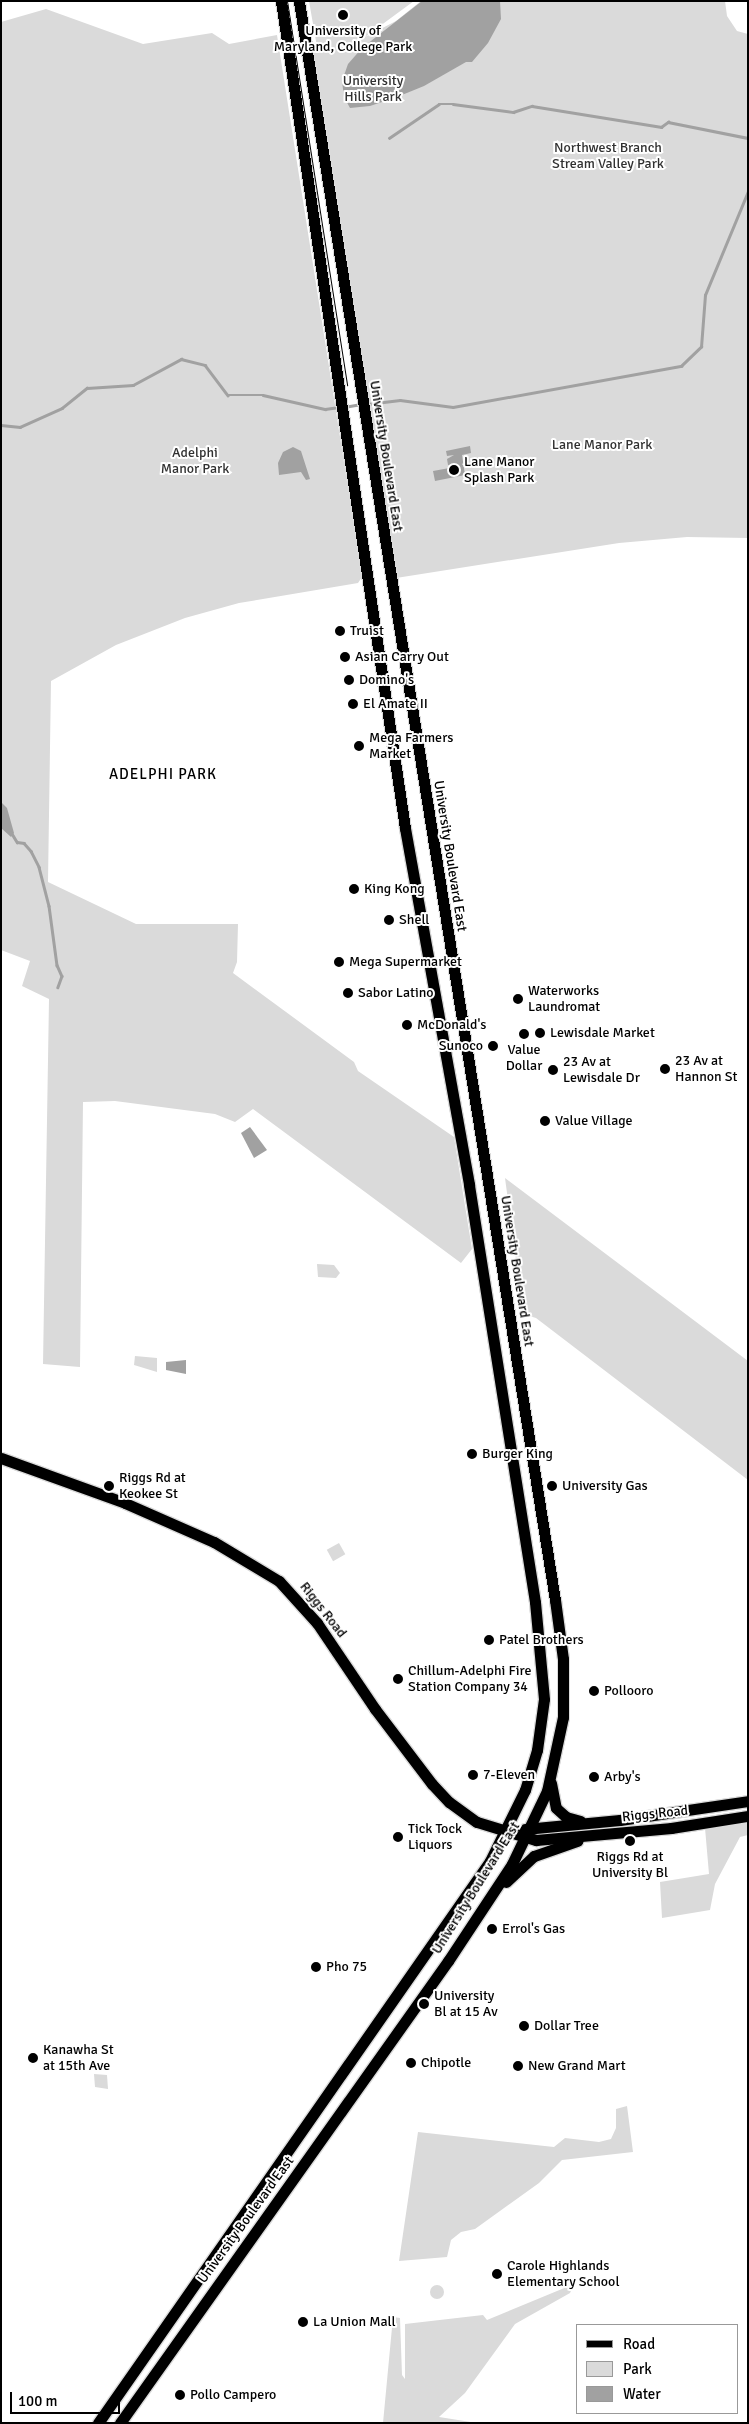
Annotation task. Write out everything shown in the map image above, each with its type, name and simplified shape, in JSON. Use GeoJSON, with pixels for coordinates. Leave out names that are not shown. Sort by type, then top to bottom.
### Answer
{"type":"FeatureCollection","features":[{"type":"Feature","properties":{"kind":"main road","name":"University Boulevard East"},"geometry":{"type":"LineString","coordinates":[[98,2423],[423,1961],[506,1833],[525,1790],[537,1750],[544,1699],[543,1661],[480,1256],[405,828],[341,387],[281,1]]}},
{"type":"Feature","properties":{"kind":"main road","name":"University Boulevard East"},"geometry":{"type":"LineString","coordinates":[[120,2423],[489,1900],[531,1828],[553,1771],[563,1717],[562,1647],[299,1]]}},
{"type":"Feature","properties":{"kind":"main road","name":"Riggs Road"},"geometry":{"type":"LineString","coordinates":[[1,1458],[110,1497],[214,1542],[272,1575],[298,1599],[317,1622],[375,1709],[432,1784],[468,1816],[506,1833],[526,1839],[599,1834],[748,1816]]}},
{"type":"Feature","properties":{"kind":"main road"},"geometry":{"type":"LineString","coordinates":[[553,1771],[551,1796],[556,1808],[566,1817],[586,1823]]}},
{"type":"Feature","properties":{"kind":"main road","name":"Riggs Road"},"geometry":{"type":"LineString","coordinates":[[506,1833],[531,1828],[586,1823],[748,1801]]}},
{"type":"Feature","properties":{"kind":"main road"},"geometry":{"type":"LineString","coordinates":[[489,1900],[534,1856],[599,1834]]}},
{"type":"Feature","properties":{"kind":"green space","name":"Northwest Branch Stream Valley Park"},"geometry":{"type":"Polygon","coordinates":[[[309,1],[414,1],[365,37],[396,21],[421,1],[725,1],[727,16],[737,31],[748,34],[748,538],[687,537],[619,543],[396,578],[313,48],[317,47],[309,1]]]}},
{"type":"Feature","properties":{"kind":"green space","name":"Adelphi Manor Park"},"geometry":{"type":"Polygon","coordinates":[[[46,9],[143,44],[212,33],[229,44],[277,35],[362,577],[358,583],[239,603],[185,618],[116,645],[51,681],[48,882],[136,924],[238,924],[237,962],[233,973],[354,1062],[358,1071],[454,1137],[472,1249],[461,1263],[253,1109],[235,1122],[215,1114],[115,1101],[83,1102],[80,1367],[43,1364],[49,999],[22,986],[30,961],[1,950],[1,22],[46,9]]]}},
{"type":"Feature","properties":{"kind":"green space"},"geometry":{"type":"Polygon","coordinates":[[[505,1178],[748,1361],[748,1480],[536,1318],[526,1315],[517,1302],[521,1298],[505,1178]]]}},
{"type":"Feature","properties":{"kind":"green space"},"geometry":{"type":"Polygon","coordinates":[[[317,1264],[334,1265],[340,1273],[336,1278],[318,1277],[317,1264]]]}},
{"type":"Feature","properties":{"kind":"green space"},"geometry":{"type":"Polygon","coordinates":[[[135,1356],[157,1358],[157,1372],[134,1365],[135,1356]]]}},
{"type":"Feature","properties":{"kind":"green space"},"geometry":{"type":"Polygon","coordinates":[[[339,1543],[345,1554],[333,1561],[327,1550],[339,1543]]]}},
{"type":"Feature","properties":{"kind":"green space"},"geometry":{"type":"Polygon","coordinates":[[[748,1823],[748,1835],[740,1837],[715,1884],[710,1910],[662,1918],[660,1882],[709,1874],[705,1828],[748,1823]]]}},
{"type":"Feature","properties":{"kind":"green space"},"geometry":{"type":"Polygon","coordinates":[[[94,2074],[107,2075],[108,2089],[95,2087],[94,2074]]]}},
{"type":"Feature","properties":{"kind":"green space"},"geometry":{"type":"Polygon","coordinates":[[[627,2106],[633,2152],[562,2160],[539,2183],[475,2229],[461,2232],[451,2240],[447,2257],[399,2261],[418,2132],[554,2147],[565,2138],[599,2142],[611,2139],[616,2128],[616,2109],[627,2106]]]}},
{"type":"Feature","properties":{"kind":"green space"},"geometry":{"type":"Polygon","coordinates":[[[574,2284],[570,2293],[515,2324],[465,2393],[439,2417],[477,2423],[383,2423],[393,2317],[400,2318],[402,2375],[405,2379],[405,2324],[483,2315],[487,2320],[574,2284]]]}},
{"type":"Feature","properties":{"kind":"green space"},"geometry":{"type":"Polygon","coordinates":[[[434,2285],[440,2285],[444,2292],[440,2299],[434,2299],[430,2295],[430,2289],[434,2285]]]}},
{"type":"Feature","properties":{"kind":"water"},"geometry":{"type":"Polygon","coordinates":[[[422,1],[500,1],[501,19],[488,43],[472,62],[466,62],[424,86],[397,97],[370,106],[350,108],[344,97],[342,81],[348,64],[362,48],[422,1]]]}},
{"type":"Feature","properties":{"kind":"water"},"geometry":{"type":"Polygon","coordinates":[[[470,446],[471,453],[462,455],[465,475],[435,481],[433,471],[455,467],[448,465],[447,459],[454,455],[447,456],[446,451],[470,446]]]}},
{"type":"Feature","properties":{"kind":"water"},"geometry":{"type":"Polygon","coordinates":[[[293,447],[301,451],[310,479],[306,480],[301,472],[279,475],[278,463],[283,452],[293,447]]]}},
{"type":"Feature","properties":{"kind":"water"},"geometry":{"type":"Polygon","coordinates":[[[1,802],[7,808],[14,833],[11,837],[1,828],[1,802]]]}},
{"type":"Feature","properties":{"kind":"water"},"geometry":{"type":"Polygon","coordinates":[[[250,1127],[267,1150],[254,1158],[241,1133],[250,1127]]]}},
{"type":"Feature","properties":{"kind":"water"},"geometry":{"type":"Polygon","coordinates":[[[186,1360],[186,1374],[166,1370],[166,1362],[186,1360]]]}},
{"type":"Feature","properties":{"kind":"waterway"},"geometry":{"type":"LineString","coordinates":[[389,138],[439,104],[453,104],[513,112],[532,106],[661,127],[668,122],[748,138]]}},
{"type":"Feature","properties":{"kind":"waterway"},"geometry":{"type":"LineString","coordinates":[[367,404],[400,400],[453,407],[681,366],[701,347],[705,295],[748,191]]}},
{"type":"Feature","properties":{"kind":"waterway"},"geometry":{"type":"LineString","coordinates":[[1,425],[20,427],[62,408],[87,388],[133,385],[181,359],[205,365],[228,395],[263,395],[325,409],[339,407]]}},
{"type":"Feature","properties":{"kind":"waterway"},"geometry":{"type":"LineString","coordinates":[[344,407],[361,404]]}},
{"type":"Feature","properties":{"kind":"waterway"},"geometry":{"type":"LineString","coordinates":[[11,832],[17,842],[24,843],[31,851],[39,867],[49,906],[57,965],[62,976],[58,987]]}},
{"type":"Feature","properties":{"kind":"tram line"},"geometry":{"type":"LineString","coordinates":[[287,1],[347,385]]}},
{"type":"Feature","properties":{"kind":"place","name":"University of Maryland, College Park"},"geometry":{"type":"Point","coordinates":[343,15]}},
{"type":"Feature","properties":{"kind":"place","name":"Lane Manor Splash Park"},"geometry":{"type":"Point","coordinates":[454,470]}},
{"type":"Feature","properties":{"kind":"place","name":"Truist"},"geometry":{"type":"Point","coordinates":[340,631]}},
{"type":"Feature","properties":{"kind":"place","name":"Asian Carry Out"},"geometry":{"type":"Point","coordinates":[345,657]}},
{"type":"Feature","properties":{"kind":"place","name":"Domino's"},"geometry":{"type":"Point","coordinates":[349,680]}},
{"type":"Feature","properties":{"kind":"place","name":"El Amate II"},"geometry":{"type":"Point","coordinates":[353,704]}},
{"type":"Feature","properties":{"kind":"place","name":"Mega Farmers Market"},"geometry":{"type":"Point","coordinates":[359,746]}},
{"type":"Feature","properties":{"kind":"place","name":"King Kong"},"geometry":{"type":"Point","coordinates":[354,889]}},
{"type":"Feature","properties":{"kind":"place","name":"Shell"},"geometry":{"type":"Point","coordinates":[389,920]}},
{"type":"Feature","properties":{"kind":"place","name":"Mega Supermarket"},"geometry":{"type":"Point","coordinates":[339,962]}},
{"type":"Feature","properties":{"kind":"place","name":"Sabor Latino"},"geometry":{"type":"Point","coordinates":[348,993]}},
{"type":"Feature","properties":{"kind":"place","name":"Waterworks Laundromat"},"geometry":{"type":"Point","coordinates":[518,999]}},
{"type":"Feature","properties":{"kind":"place","name":"McDonald's"},"geometry":{"type":"Point","coordinates":[407,1025]}},
{"type":"Feature","properties":{"kind":"place","name":"Lewisdale Market"},"geometry":{"type":"Point","coordinates":[540,1033]}},
{"type":"Feature","properties":{"kind":"place","name":"Value Dollar"},"geometry":{"type":"Point","coordinates":[524,1034]}},
{"type":"Feature","properties":{"kind":"place","name":"Sunoco"},"geometry":{"type":"Point","coordinates":[493,1046]}},
{"type":"Feature","properties":{"kind":"place","name":"23 Av at Hannon St"},"geometry":{"type":"Point","coordinates":[665,1069]}},
{"type":"Feature","properties":{"kind":"place","name":"23 Av at Lewisdale Dr"},"geometry":{"type":"Point","coordinates":[553,1070]}},
{"type":"Feature","properties":{"kind":"place","name":"Value Village"},"geometry":{"type":"Point","coordinates":[545,1121]}},
{"type":"Feature","properties":{"kind":"place","name":"Burger King"},"geometry":{"type":"Point","coordinates":[472,1454]}},
{"type":"Feature","properties":{"kind":"place","name":"Riggs Rd at Keokee St"},"geometry":{"type":"Point","coordinates":[109,1486]}},
{"type":"Feature","properties":{"kind":"place","name":"University Gas"},"geometry":{"type":"Point","coordinates":[552,1486]}},
{"type":"Feature","properties":{"kind":"place","name":"Patel Brothers"},"geometry":{"type":"Point","coordinates":[489,1640]}},
{"type":"Feature","properties":{"kind":"place","name":"Chillum-Adelphi Fire Station Company 34"},"geometry":{"type":"Point","coordinates":[398,1679]}},
{"type":"Feature","properties":{"kind":"place","name":"Pollooro"},"geometry":{"type":"Point","coordinates":[594,1691]}},
{"type":"Feature","properties":{"kind":"place","name":"7-Eleven"},"geometry":{"type":"Point","coordinates":[473,1775]}},
{"type":"Feature","properties":{"kind":"place","name":"Arby's"},"geometry":{"type":"Point","coordinates":[594,1777]}},
{"type":"Feature","properties":{"kind":"place","name":"Tick Tock Liquors"},"geometry":{"type":"Point","coordinates":[398,1837]}},
{"type":"Feature","properties":{"kind":"place","name":"Riggs Rd at University Bl"},"geometry":{"type":"Point","coordinates":[630,1841]}},
{"type":"Feature","properties":{"kind":"place","name":"Errol's Gas"},"geometry":{"type":"Point","coordinates":[492,1929]}},
{"type":"Feature","properties":{"kind":"place","name":"Pho 75"},"geometry":{"type":"Point","coordinates":[316,1967]}},
{"type":"Feature","properties":{"kind":"place","name":"University Bl at 15 Av"},"geometry":{"type":"Point","coordinates":[424,2004]}},
{"type":"Feature","properties":{"kind":"place","name":"Dollar Tree"},"geometry":{"type":"Point","coordinates":[524,2026]}},
{"type":"Feature","properties":{"kind":"place","name":"Kanawha St at 15th Ave"},"geometry":{"type":"Point","coordinates":[33,2058]}},
{"type":"Feature","properties":{"kind":"place","name":"Chipotle"},"geometry":{"type":"Point","coordinates":[411,2063]}},
{"type":"Feature","properties":{"kind":"place","name":"New Grand Mart"},"geometry":{"type":"Point","coordinates":[518,2066]}},
{"type":"Feature","properties":{"kind":"place","name":"Carole Highlands Elementary School"},"geometry":{"type":"Point","coordinates":[497,2274]}},
{"type":"Feature","properties":{"kind":"place","name":"La Union Mall"},"geometry":{"type":"Point","coordinates":[303,2322]}},
{"type":"Feature","properties":{"kind":"place","name":"Pollo Campero"},"geometry":{"type":"Point","coordinates":[180,2395]}},
{"type":"Feature","properties":{"kind":"district","name":"ADELPHI PARK"},"geometry":{"type":"Point","coordinates":[163,775]}},
{"type":"Feature","properties":{"kind":"park label","name":"University Hills Park"},"geometry":{"type":"Point","coordinates":[373,89]}},
{"type":"Feature","properties":{"kind":"park label","name":"Lane Manor Park"},"geometry":{"type":"Point","coordinates":[602,445]}}]}
